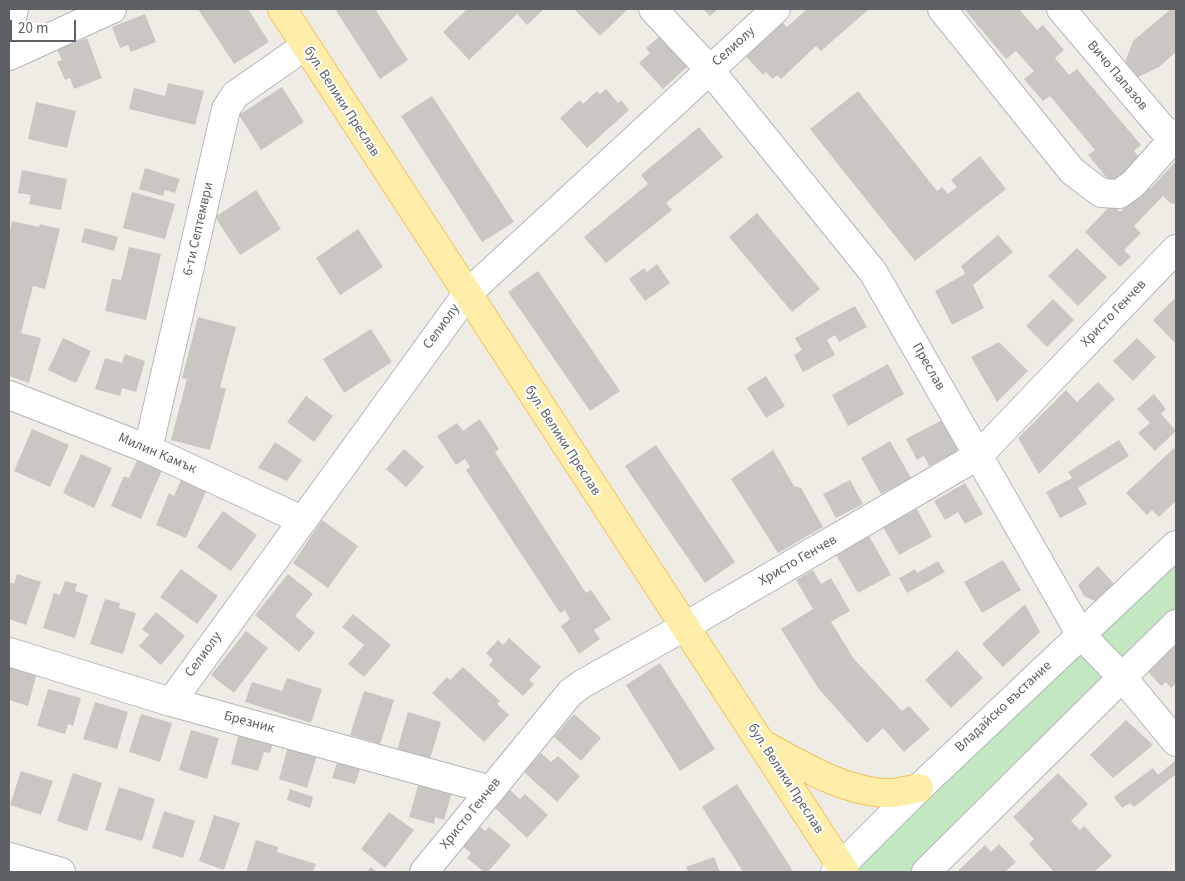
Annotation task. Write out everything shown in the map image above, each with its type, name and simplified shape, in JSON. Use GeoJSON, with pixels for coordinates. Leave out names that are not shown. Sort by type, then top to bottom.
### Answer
{"type":"FeatureCollection","features":[{"type":"Feature","properties":{"kind":"main road","name":"бул. Велики Преслав"},"geometry":{"type":"LineString","coordinates":[[282,9],[466,294],[763,744],[841,870]]}},
{"type":"Feature","properties":{"kind":"main road"},"geometry":{"type":"LineString","coordinates":[[763,744],[830,779],[857,789],[886,793],[919,788]]}},
{"type":"Feature","properties":{"kind":"street"},"geometry":{"type":"LineString","coordinates":[[9,31],[14,9]]}},
{"type":"Feature","properties":{"kind":"street"},"geometry":{"type":"LineString","coordinates":[[9,56],[112,9]]}},
{"type":"Feature","properties":{"kind":"street","name":"Преслав"},"geometry":{"type":"LineString","coordinates":[[653,9],[709,69],[873,272],[1081,636],[1122,677],[1176,742]]}},
{"type":"Feature","properties":{"kind":"street","name":"Селиолу"},"geometry":{"type":"LineString","coordinates":[[171,702],[466,294],[776,9]]}},
{"type":"Feature","properties":{"kind":"street"},"geometry":{"type":"LineString","coordinates":[[942,9],[1072,171],[1101,193],[1119,194],[1133,184],[1175,139]]}},
{"type":"Feature","properties":{"kind":"street","name":"Вичо Папазов"},"geometry":{"type":"LineString","coordinates":[[1061,9],[1160,127],[1175,139]]}},
{"type":"Feature","properties":{"kind":"street","name":"6-ти Септември"},"geometry":{"type":"LineString","coordinates":[[148,449],[226,109],[235,94],[305,46]]}},
{"type":"Feature","properties":{"kind":"street","name":"Христо Генчев"},"geometry":{"type":"LineString","coordinates":[[424,872],[570,693],[582,684],[684,627],[979,455],[1176,249]]}},
{"type":"Feature","properties":{"kind":"street","name":"Милин Камък"},"geometry":{"type":"LineString","coordinates":[[9,395],[148,449],[302,520]]}},
{"type":"Feature","properties":{"kind":"street","name":"Владайско въстание"},"geometry":{"type":"LineString","coordinates":[[841,870],[919,788],[1176,545]]}},
{"type":"Feature","properties":{"kind":"street"},"geometry":{"type":"LineString","coordinates":[[926,872],[1176,624]]}},
{"type":"Feature","properties":{"kind":"street","name":"Брезник"},"geometry":{"type":"LineString","coordinates":[[9,652],[171,702],[491,790]]}},
{"type":"Feature","properties":{"kind":"street"},"geometry":{"type":"LineString","coordinates":[[9,857],[61,872]]}},
{"type":"Feature","properties":{"kind":"green space"},"geometry":{"type":"Polygon","coordinates":[[[1176,545],[1176,624],[926,872],[845,872],[1176,545]]]}},
{"type":"Feature","properties":{"kind":"building"},"geometry":{"type":"Polygon","coordinates":[[[198,9],[248,9],[269,42],[234,64],[198,9]]]}},
{"type":"Feature","properties":{"kind":"building"},"geometry":{"type":"Polygon","coordinates":[[[335,9],[375,9],[408,60],[380,79],[335,9]]]}},
{"type":"Feature","properties":{"kind":"building"},"geometry":{"type":"Polygon","coordinates":[[[467,9],[544,9],[527,25],[517,14],[469,60],[443,32],[467,9]]]}},
{"type":"Feature","properties":{"kind":"building"},"geometry":{"type":"Polygon","coordinates":[[[574,9],[628,9],[600,36],[574,9]]]}},
{"type":"Feature","properties":{"kind":"building"},"geometry":{"type":"Polygon","coordinates":[[[703,9],[718,9],[710,16],[703,9]]]}},
{"type":"Feature","properties":{"kind":"building"},"geometry":{"type":"Polygon","coordinates":[[[807,9],[869,9],[821,51],[816,46],[781,79],[777,75],[773,79],[766,72],[763,75],[744,54],[781,21],[787,27],[807,9]]]}},
{"type":"Feature","properties":{"kind":"building"},"geometry":{"type":"Polygon","coordinates":[[[964,9],[1019,9],[1037,30],[1043,25],[1064,50],[1055,58],[1069,75],[1077,69],[1141,145],[1134,151],[1141,159],[1111,183],[1088,155],[1095,150],[1050,96],[1043,101],[1024,79],[1034,71],[1016,51],[1006,59],[964,9]]]}},
{"type":"Feature","properties":{"kind":"building"},"geometry":{"type":"Polygon","coordinates":[[[1171,9],[1176,9],[1176,52],[1159,67],[1136,78],[1124,65],[1133,41],[1171,9]]]}},
{"type":"Feature","properties":{"kind":"building"},"geometry":{"type":"Polygon","coordinates":[[[145,14],[156,42],[131,52],[128,45],[120,48],[112,27],[145,14]]]}},
{"type":"Feature","properties":{"kind":"building"},"geometry":{"type":"Polygon","coordinates":[[[659,37],[687,67],[663,89],[639,63],[650,53],[646,48],[659,37]]]}},
{"type":"Feature","properties":{"kind":"building"},"geometry":{"type":"Polygon","coordinates":[[[87,38],[102,78],[74,89],[70,78],[65,80],[57,62],[62,60],[57,49],[87,38]]]}},
{"type":"Feature","properties":{"kind":"building"},"geometry":{"type":"Polygon","coordinates":[[[168,83],[204,91],[195,125],[129,109],[134,88],[165,96],[168,83]]]}},
{"type":"Feature","properties":{"kind":"building"},"geometry":{"type":"Polygon","coordinates":[[[282,87],[304,122],[261,150],[239,115],[282,87]]]}},
{"type":"Feature","properties":{"kind":"building"},"geometry":{"type":"Polygon","coordinates":[[[606,89],[618,103],[621,100],[629,110],[587,148],[560,118],[580,100],[583,104],[597,91],[600,94],[606,89]]]}},
{"type":"Feature","properties":{"kind":"building"},"geometry":{"type":"Polygon","coordinates":[[[858,91],[937,191],[942,187],[948,194],[957,187],[951,180],[980,156],[1006,189],[915,261],[810,129],[858,91]]]}},
{"type":"Feature","properties":{"kind":"building"},"geometry":{"type":"Polygon","coordinates":[[[432,96],[514,222],[482,242],[401,116],[432,96]]]}},
{"type":"Feature","properties":{"kind":"building"},"geometry":{"type":"Polygon","coordinates":[[[36,102],[76,111],[67,148],[28,139],[36,102]]]}},
{"type":"Feature","properties":{"kind":"building"},"geometry":{"type":"Polygon","coordinates":[[[699,127],[723,157],[666,203],[672,210],[606,263],[584,237],[648,184],[641,175],[699,127]]]}},
{"type":"Feature","properties":{"kind":"building"},"geometry":{"type":"Polygon","coordinates":[[[1176,161],[1176,203],[1171,204],[1163,196],[1134,226],[1141,233],[1124,250],[1131,257],[1120,267],[1085,232],[1112,204],[1120,212],[1146,185],[1150,189],[1176,161]]]}},
{"type":"Feature","properties":{"kind":"building"},"geometry":{"type":"Polygon","coordinates":[[[145,168],[180,179],[175,193],[165,190],[163,196],[139,189],[145,168]]]}},
{"type":"Feature","properties":{"kind":"building"},"geometry":{"type":"Polygon","coordinates":[[[22,170],[67,179],[61,210],[29,204],[31,195],[18,193],[22,170]]]}},
{"type":"Feature","properties":{"kind":"building"},"geometry":{"type":"Polygon","coordinates":[[[256,190],[281,229],[240,255],[215,217],[256,190]]]}},
{"type":"Feature","properties":{"kind":"building"},"geometry":{"type":"Polygon","coordinates":[[[132,192],[175,204],[165,239],[123,228],[132,192]]]}},
{"type":"Feature","properties":{"kind":"building"},"geometry":{"type":"Polygon","coordinates":[[[757,213],[820,289],[792,312],[729,237],[757,213]]]}},
{"type":"Feature","properties":{"kind":"building"},"geometry":{"type":"Polygon","coordinates":[[[12,221],[39,227],[40,224],[60,229],[45,289],[33,286],[21,333],[41,338],[29,383],[9,376],[9,236],[12,221]]]}},
{"type":"Feature","properties":{"kind":"building"},"geometry":{"type":"Polygon","coordinates":[[[85,228],[118,237],[114,251],[81,242],[85,228]]]}},
{"type":"Feature","properties":{"kind":"building"},"geometry":{"type":"Polygon","coordinates":[[[358,229],[383,267],[340,295],[316,258],[358,229]]]}},
{"type":"Feature","properties":{"kind":"building"},"geometry":{"type":"Polygon","coordinates":[[[998,235],[1013,252],[973,285],[984,308],[952,325],[935,291],[965,274],[961,266],[998,235]]]}},
{"type":"Feature","properties":{"kind":"building"},"geometry":{"type":"Polygon","coordinates":[[[129,247],[161,254],[146,320],[105,311],[112,279],[121,280],[129,247]]]}},
{"type":"Feature","properties":{"kind":"building"},"geometry":{"type":"Polygon","coordinates":[[[1077,248],[1107,277],[1078,306],[1048,276],[1077,248]]]}},
{"type":"Feature","properties":{"kind":"building"},"geometry":{"type":"Polygon","coordinates":[[[657,264],[670,283],[645,301],[629,279],[644,268],[647,272],[657,264]]]}},
{"type":"Feature","properties":{"kind":"building"},"geometry":{"type":"Polygon","coordinates":[[[538,271],[620,391],[590,411],[508,292],[538,271]]]}},
{"type":"Feature","properties":{"kind":"building"},"geometry":{"type":"Polygon","coordinates":[[[1176,297],[1176,340],[1174,342],[1153,320],[1176,297]]]}},
{"type":"Feature","properties":{"kind":"building"},"geometry":{"type":"Polygon","coordinates":[[[1053,299],[1074,320],[1047,347],[1026,326],[1053,299]]]}},
{"type":"Feature","properties":{"kind":"building"},"geometry":{"type":"Polygon","coordinates":[[[855,306],[867,327],[839,342],[835,335],[827,340],[835,355],[803,372],[794,355],[802,350],[795,338],[855,306]]]}},
{"type":"Feature","properties":{"kind":"building"},"geometry":{"type":"Polygon","coordinates":[[[198,317],[236,327],[220,387],[226,389],[210,450],[171,440],[187,379],[182,378],[198,317]]]}},
{"type":"Feature","properties":{"kind":"building"},"geometry":{"type":"Polygon","coordinates":[[[371,329],[392,362],[344,393],[323,359],[371,329]]]}},
{"type":"Feature","properties":{"kind":"building"},"geometry":{"type":"Polygon","coordinates":[[[63,338],[91,351],[76,383],[48,370],[63,338]]]}},
{"type":"Feature","properties":{"kind":"building"},"geometry":{"type":"Polygon","coordinates":[[[1137,338],[1156,357],[1133,381],[1113,361],[1137,338]]]}},
{"type":"Feature","properties":{"kind":"building"},"geometry":{"type":"Polygon","coordinates":[[[999,342],[1028,371],[997,402],[971,357],[999,342]]]}},
{"type":"Feature","properties":{"kind":"building"},"geometry":{"type":"Polygon","coordinates":[[[125,354],[145,361],[136,392],[122,388],[120,396],[95,389],[105,358],[122,363],[125,354]]]}},
{"type":"Feature","properties":{"kind":"building"},"geometry":{"type":"Polygon","coordinates":[[[888,364],[904,394],[848,426],[832,395],[888,364]]]}},
{"type":"Feature","properties":{"kind":"building"},"geometry":{"type":"Polygon","coordinates":[[[766,376],[785,406],[766,418],[747,388],[766,376]]]}},
{"type":"Feature","properties":{"kind":"building"},"geometry":{"type":"Polygon","coordinates":[[[1098,382],[1115,399],[1039,474],[1018,438],[1066,390],[1077,402],[1098,382]]]}},
{"type":"Feature","properties":{"kind":"building"},"geometry":{"type":"Polygon","coordinates":[[[1154,394],[1166,409],[1161,414],[1176,431],[1155,451],[1138,433],[1150,423],[1137,409],[1154,394]]]}},
{"type":"Feature","properties":{"kind":"building"},"geometry":{"type":"Polygon","coordinates":[[[306,396],[333,416],[314,442],[287,422],[306,396]]]}},
{"type":"Feature","properties":{"kind":"building"},"geometry":{"type":"Polygon","coordinates":[[[480,419],[499,449],[495,452],[586,593],[591,590],[611,619],[594,630],[600,639],[579,654],[561,626],[570,619],[565,610],[560,613],[466,470],[470,467],[465,459],[456,465],[437,436],[457,423],[463,431],[480,419]]]}},
{"type":"Feature","properties":{"kind":"building"},"geometry":{"type":"Polygon","coordinates":[[[942,420],[958,451],[929,466],[924,456],[917,460],[906,439],[942,420]]]}},
{"type":"Feature","properties":{"kind":"building"},"geometry":{"type":"Polygon","coordinates":[[[32,429],[69,445],[50,487],[14,471],[32,429]]]}},
{"type":"Feature","properties":{"kind":"building"},"geometry":{"type":"Polygon","coordinates":[[[1119,440],[1129,456],[1078,488],[1087,504],[1060,518],[1046,492],[1072,478],[1068,472],[1119,440]]]}},
{"type":"Feature","properties":{"kind":"building"},"geometry":{"type":"Polygon","coordinates":[[[890,441],[911,478],[881,494],[861,458],[890,441]]]}},
{"type":"Feature","properties":{"kind":"building"},"geometry":{"type":"Polygon","coordinates":[[[275,442],[302,460],[287,481],[258,468],[275,442]]]}},
{"type":"Feature","properties":{"kind":"building"},"geometry":{"type":"Polygon","coordinates":[[[656,445],[735,562],[705,583],[625,466],[656,445]]]}},
{"type":"Feature","properties":{"kind":"building"},"geometry":{"type":"Polygon","coordinates":[[[1174,448],[1176,451],[1176,501],[1159,517],[1152,510],[1147,515],[1126,493],[1174,448]]]}},
{"type":"Feature","properties":{"kind":"building"},"geometry":{"type":"Polygon","coordinates":[[[404,449],[424,467],[406,487],[386,469],[404,449]]]}},
{"type":"Feature","properties":{"kind":"building"},"geometry":{"type":"Polygon","coordinates":[[[773,450],[794,486],[801,488],[823,527],[778,553],[731,479],[773,450]]]}},
{"type":"Feature","properties":{"kind":"building"},"geometry":{"type":"Polygon","coordinates":[[[81,454],[112,468],[94,508],[63,493],[81,454]]]}},
{"type":"Feature","properties":{"kind":"building"},"geometry":{"type":"Polygon","coordinates":[[[137,460],[162,470],[141,519],[111,506],[124,476],[129,478],[137,460]]]}},
{"type":"Feature","properties":{"kind":"building"},"geometry":{"type":"Polygon","coordinates":[[[182,478],[207,489],[186,538],[156,525],[169,493],[174,496],[182,478]]]}},
{"type":"Feature","properties":{"kind":"building"},"geometry":{"type":"Polygon","coordinates":[[[850,480],[863,504],[836,518],[823,494],[850,480]]]}},
{"type":"Feature","properties":{"kind":"building"},"geometry":{"type":"Polygon","coordinates":[[[965,483],[983,514],[965,524],[958,512],[945,520],[934,501],[965,483]]]}},
{"type":"Feature","properties":{"kind":"building"},"geometry":{"type":"Polygon","coordinates":[[[917,509],[932,537],[899,555],[883,527],[917,509]]]}},
{"type":"Feature","properties":{"kind":"building"},"geometry":{"type":"Polygon","coordinates":[[[223,511],[257,535],[231,571],[197,547],[223,511]]]}},
{"type":"Feature","properties":{"kind":"building"},"geometry":{"type":"Polygon","coordinates":[[[322,520],[358,546],[328,588],[293,563],[322,520]]]}},
{"type":"Feature","properties":{"kind":"building"},"geometry":{"type":"Polygon","coordinates":[[[869,536],[891,575],[858,593],[836,555],[869,536]]]}},
{"type":"Feature","properties":{"kind":"building"},"geometry":{"type":"Polygon","coordinates":[[[1003,560],[1021,590],[982,613],[964,582],[1003,560]]]}},
{"type":"Feature","properties":{"kind":"building"},"geometry":{"type":"Polygon","coordinates":[[[938,561],[945,572],[907,593],[899,578],[915,569],[917,573],[938,561]]]}},
{"type":"Feature","properties":{"kind":"building"},"geometry":{"type":"Polygon","coordinates":[[[1098,566],[1114,584],[1095,601],[1084,596],[1078,585],[1098,566]]]}},
{"type":"Feature","properties":{"kind":"building"},"geometry":{"type":"Polygon","coordinates":[[[181,569],[218,596],[197,624],[160,597],[181,569]]]}},
{"type":"Feature","properties":{"kind":"building"},"geometry":{"type":"Polygon","coordinates":[[[813,570],[821,584],[831,578],[850,611],[831,622],[854,659],[902,711],[909,706],[930,729],[904,752],[883,728],[867,743],[818,688],[781,629],[813,609],[796,580],[813,570]]]}},
{"type":"Feature","properties":{"kind":"building"},"geometry":{"type":"Polygon","coordinates":[[[17,574],[41,582],[26,625],[9,619],[9,582],[14,584],[17,574]]]}},
{"type":"Feature","properties":{"kind":"building"},"geometry":{"type":"Polygon","coordinates":[[[288,574],[313,594],[295,616],[315,633],[299,652],[255,615],[288,574]]]}},
{"type":"Feature","properties":{"kind":"building"},"geometry":{"type":"Polygon","coordinates":[[[65,581],[77,584],[75,591],[88,595],[75,638],[43,628],[54,593],[60,595],[65,581]]]}},
{"type":"Feature","properties":{"kind":"building"},"geometry":{"type":"Polygon","coordinates":[[[105,599],[120,603],[119,608],[136,613],[123,654],[90,644],[105,599]]]}},
{"type":"Feature","properties":{"kind":"building"},"geometry":{"type":"Polygon","coordinates":[[[1025,604],[1040,632],[1003,667],[982,644],[1025,604]]]}},
{"type":"Feature","properties":{"kind":"building"},"geometry":{"type":"Polygon","coordinates":[[[156,612],[185,636],[161,665],[139,646],[149,635],[142,629],[156,612]]]}},
{"type":"Feature","properties":{"kind":"building"},"geometry":{"type":"Polygon","coordinates":[[[353,614],[391,645],[364,677],[348,664],[364,645],[342,627],[353,614]]]}},
{"type":"Feature","properties":{"kind":"building"},"geometry":{"type":"Polygon","coordinates":[[[246,631],[268,648],[234,693],[211,675],[246,631]]]}},
{"type":"Feature","properties":{"kind":"building"},"geometry":{"type":"Polygon","coordinates":[[[509,638],[541,667],[529,680],[534,684],[523,696],[489,665],[493,660],[486,653],[498,640],[503,645],[509,638]]]}},
{"type":"Feature","properties":{"kind":"building"},"geometry":{"type":"Polygon","coordinates":[[[1176,645],[1176,683],[1171,688],[1166,682],[1161,686],[1148,672],[1176,645]]]}},
{"type":"Feature","properties":{"kind":"building"},"geometry":{"type":"Polygon","coordinates":[[[957,650],[983,678],[951,708],[925,680],[957,650]]]}},
{"type":"Feature","properties":{"kind":"building"},"geometry":{"type":"Polygon","coordinates":[[[9,661],[38,669],[28,706],[9,700],[9,661]]]}},
{"type":"Feature","properties":{"kind":"building"},"geometry":{"type":"Polygon","coordinates":[[[660,663],[715,749],[680,771],[626,685],[660,663]]]}},
{"type":"Feature","properties":{"kind":"building"},"geometry":{"type":"Polygon","coordinates":[[[463,667],[500,701],[497,704],[509,715],[484,742],[432,693],[447,677],[450,680],[463,667]]]}},
{"type":"Feature","properties":{"kind":"building"},"geometry":{"type":"Polygon","coordinates":[[[287,678],[322,689],[311,723],[245,702],[252,682],[282,691],[287,678]]]}},
{"type":"Feature","properties":{"kind":"building"},"geometry":{"type":"Polygon","coordinates":[[[48,689],[81,698],[73,726],[68,724],[65,734],[37,726],[48,689]]]}},
{"type":"Feature","properties":{"kind":"building"},"geometry":{"type":"Polygon","coordinates":[[[364,691],[394,700],[380,744],[350,735],[364,691]]]}},
{"type":"Feature","properties":{"kind":"building"},"geometry":{"type":"Polygon","coordinates":[[[95,702],[128,712],[117,749],[83,739],[95,702]]]}},
{"type":"Feature","properties":{"kind":"building"},"geometry":{"type":"Polygon","coordinates":[[[408,712],[441,722],[430,759],[397,750],[408,712]]]}},
{"type":"Feature","properties":{"kind":"building"},"geometry":{"type":"Polygon","coordinates":[[[141,714],[172,723],[160,762],[129,752],[141,714]]]}},
{"type":"Feature","properties":{"kind":"building"},"geometry":{"type":"Polygon","coordinates":[[[574,714],[601,738],[581,761],[554,737],[574,714]]]}},
{"type":"Feature","properties":{"kind":"building"},"geometry":{"type":"Polygon","coordinates":[[[1126,720],[1153,745],[1113,778],[1090,755],[1126,720]]]}},
{"type":"Feature","properties":{"kind":"building"},"geometry":{"type":"Polygon","coordinates":[[[241,726],[275,735],[270,753],[264,752],[258,771],[231,764],[241,726]]]}},
{"type":"Feature","properties":{"kind":"building"},"geometry":{"type":"Polygon","coordinates":[[[191,730],[219,738],[207,779],[179,770],[191,730]]]}},
{"type":"Feature","properties":{"kind":"building"},"geometry":{"type":"Polygon","coordinates":[[[289,743],[318,752],[307,788],[279,779],[289,743]]]}},
{"type":"Feature","properties":{"kind":"building"},"geometry":{"type":"Polygon","coordinates":[[[541,753],[551,762],[558,756],[580,776],[557,802],[524,772],[541,753]]]}},
{"type":"Feature","properties":{"kind":"building"},"geometry":{"type":"Polygon","coordinates":[[[338,759],[361,766],[355,784],[332,778],[338,759]]]}},
{"type":"Feature","properties":{"kind":"building"},"geometry":{"type":"Polygon","coordinates":[[[1176,760],[1176,774],[1134,807],[1130,803],[1122,808],[1114,797],[1153,768],[1158,775],[1176,760]]]}},
{"type":"Feature","properties":{"kind":"building"},"geometry":{"type":"Polygon","coordinates":[[[21,771],[53,781],[41,815],[10,805],[21,771]]]}},
{"type":"Feature","properties":{"kind":"building"},"geometry":{"type":"Polygon","coordinates":[[[73,773],[102,783],[87,831],[57,821],[73,773]]]}},
{"type":"Feature","properties":{"kind":"building"},"geometry":{"type":"Polygon","coordinates":[[[1058,773],[1088,804],[1071,821],[1080,830],[1084,826],[1112,856],[1094,872],[1054,872],[1029,844],[1034,839],[1013,817],[1058,773]]]}},
{"type":"Feature","properties":{"kind":"building"},"geometry":{"type":"Polygon","coordinates":[[[420,779],[453,789],[444,820],[435,817],[434,824],[409,817],[420,779]]]}},
{"type":"Feature","properties":{"kind":"building"},"geometry":{"type":"Polygon","coordinates":[[[737,784],[793,871],[743,872],[702,807],[737,784]]]}},
{"type":"Feature","properties":{"kind":"building"},"geometry":{"type":"Polygon","coordinates":[[[119,787],[155,799],[142,841],[105,830],[119,787]]]}},
{"type":"Feature","properties":{"kind":"building"},"geometry":{"type":"Polygon","coordinates":[[[290,789],[313,797],[310,808],[287,800],[290,789]]]}},
{"type":"Feature","properties":{"kind":"building"},"geometry":{"type":"Polygon","coordinates":[[[510,790],[520,799],[525,794],[548,815],[527,838],[494,807],[510,790]]]}},
{"type":"Feature","properties":{"kind":"building"},"geometry":{"type":"Polygon","coordinates":[[[164,811],[195,821],[183,858],[152,848],[164,811]]]}},
{"type":"Feature","properties":{"kind":"building"},"geometry":{"type":"Polygon","coordinates":[[[389,812],[414,830],[385,868],[361,849],[389,812]]]}},
{"type":"Feature","properties":{"kind":"building"},"geometry":{"type":"Polygon","coordinates":[[[214,815],[240,823],[224,870],[199,861],[214,815]]]}},
{"type":"Feature","properties":{"kind":"building"},"geometry":{"type":"Polygon","coordinates":[[[479,826],[485,831],[489,827],[511,845],[488,872],[484,872],[467,858],[471,853],[462,846],[479,826]]]}},
{"type":"Feature","properties":{"kind":"building"},"geometry":{"type":"Polygon","coordinates":[[[256,840],[278,847],[277,852],[316,864],[313,872],[246,872],[256,840]]]}},
{"type":"Feature","properties":{"kind":"building"},"geometry":{"type":"Polygon","coordinates":[[[999,844],[1016,862],[1005,872],[957,872],[985,845],[991,852],[999,844]]]}},
{"type":"Feature","properties":{"kind":"building"},"geometry":{"type":"Polygon","coordinates":[[[714,857],[720,872],[688,872],[686,867],[714,857]]]}},
{"type":"Feature","properties":{"kind":"building"},"geometry":{"type":"Polygon","coordinates":[[[371,867],[377,872],[367,872],[371,867]]]}}]}
